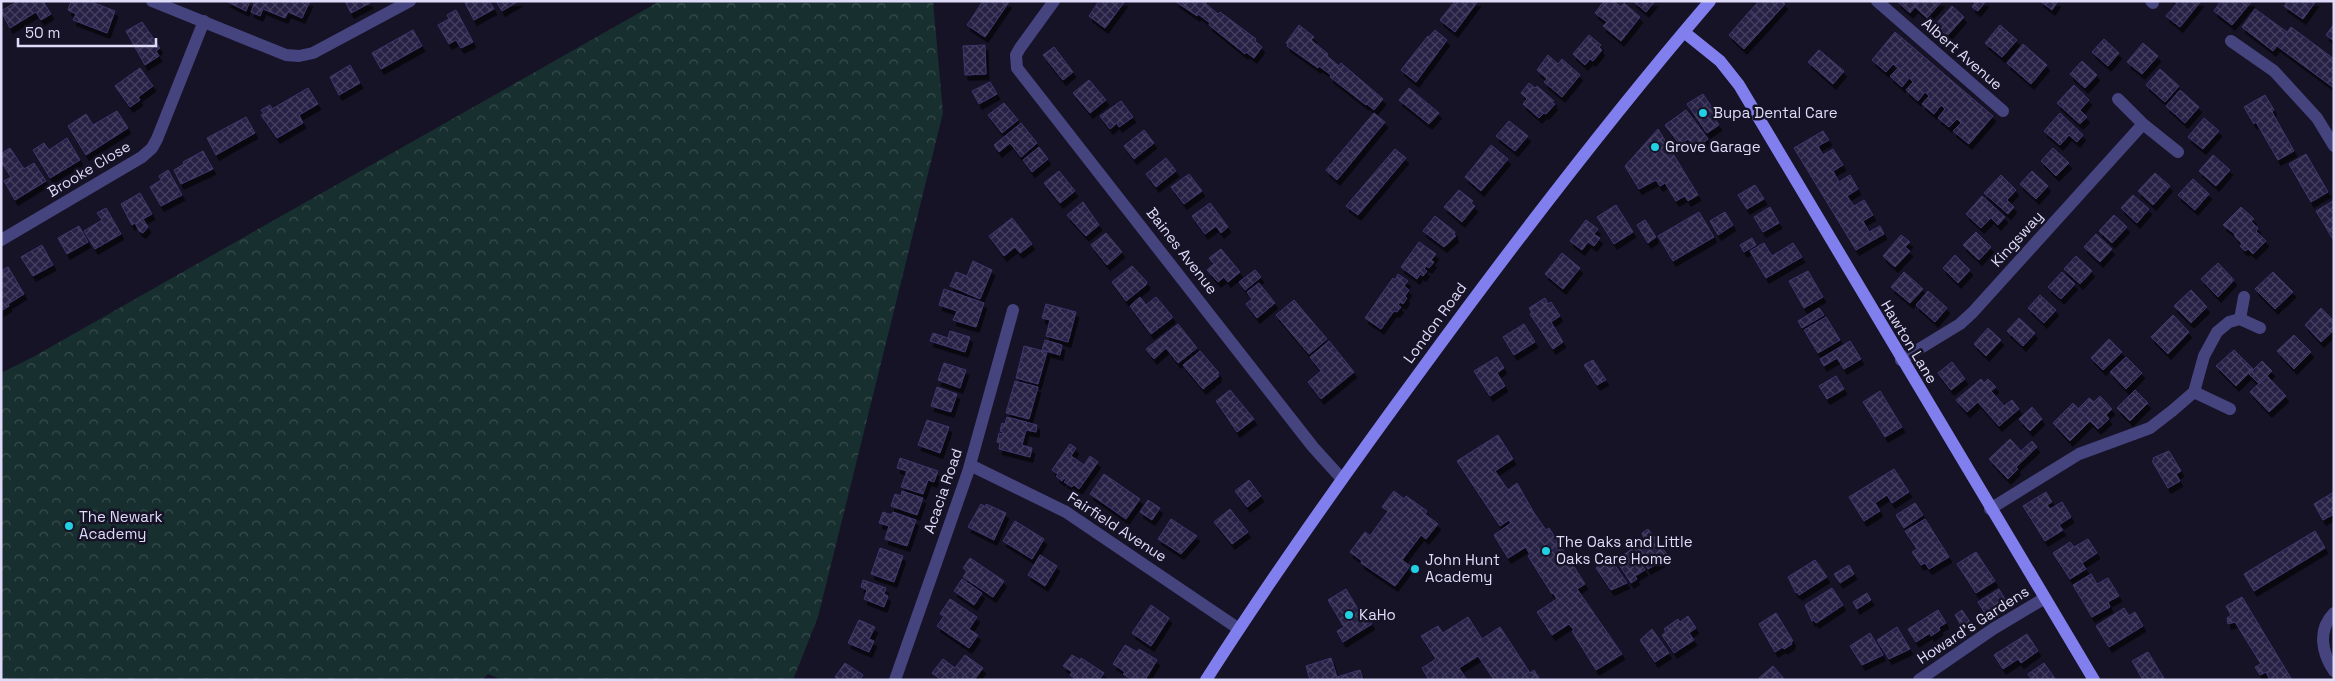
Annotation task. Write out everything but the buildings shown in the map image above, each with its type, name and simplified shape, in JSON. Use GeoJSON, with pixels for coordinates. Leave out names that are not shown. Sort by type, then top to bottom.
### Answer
{"type":"FeatureCollection","features":[{"type":"Feature","properties":{"kind":"main road","name":"London Road"},"geometry":{"type":"LineString","coordinates":[[1206,680],[1342,479],[1524,230],[1710,1]]}},
{"type":"Feature","properties":{"kind":"main road","name":"Hawton Lane"},"geometry":{"type":"LineString","coordinates":[[1684,32],[1720,61],[1739,85],[1901,360],[2094,680]]}},
{"type":"Feature","properties":{"kind":"street"},"geometry":{"type":"LineString","coordinates":[[152,1],[172,5],[274,51],[299,56],[313,53],[410,1]]}},
{"type":"Feature","properties":{"kind":"street","name":"Baines Avenue"},"geometry":{"type":"LineString","coordinates":[[1054,1],[1026,38],[1016,55],[1015,62],[1021,74],[1313,447],[1342,479]]}},
{"type":"Feature","properties":{"kind":"street","name":"Albert Avenue"},"geometry":{"type":"LineString","coordinates":[[1877,1],[2003,111]]}},
{"type":"Feature","properties":{"kind":"street","name":"Brooke Close"},"geometry":{"type":"LineString","coordinates":[[1,240],[142,157],[152,148],[204,20]]}},
{"type":"Feature","properties":{"kind":"street"},"geometry":{"type":"LineString","coordinates":[[2231,41],[2274,71],[2317,118],[2334,146]]}},
{"type":"Feature","properties":{"kind":"street"},"geometry":{"type":"LineString","coordinates":[[2118,99],[2143,124],[2178,152]]}},
{"type":"Feature","properties":{"kind":"street","name":"Kingsway"},"geometry":{"type":"LineString","coordinates":[[1901,360],[1952,330],[1973,312],[2143,124]]}},
{"type":"Feature","properties":{"kind":"street"},"geometry":{"type":"LineString","coordinates":[[2240,319],[2244,297]]}},
{"type":"Feature","properties":{"kind":"street","name":"Acacia Road"},"geometry":{"type":"LineString","coordinates":[[895,680],[970,466],[1013,310]]}},
{"type":"Feature","properties":{"kind":"street"},"geometry":{"type":"LineString","coordinates":[[1990,509],[2079,454],[2150,428],[2194,392],[2204,356],[2217,332],[2229,322],[2240,319],[2260,328]]}},
{"type":"Feature","properties":{"kind":"street"},"geometry":{"type":"LineString","coordinates":[[2194,392],[2230,409]]}},
{"type":"Feature","properties":{"kind":"street","name":"Fairfield Avenue"},"geometry":{"type":"LineString","coordinates":[[970,466],[1066,512],[1239,629]]}},
{"type":"Feature","properties":{"kind":"street","name":"Howard's Gardens"},"geometry":{"type":"LineString","coordinates":[[1919,680],[1993,629],[2045,598]]}},
{"type":"Feature","properties":{"kind":"street"},"geometry":{"type":"LineString","coordinates":[[2334,614],[2328,620],[2322,637],[2326,656],[2334,671]]}},
{"type":"Feature","properties":{"kind":"green space"},"geometry":{"type":"Polygon","coordinates":[[[660,1],[933,1],[943,113],[818,617],[793,680],[502,680],[488,674],[482,680],[1,680],[1,373],[33,357],[660,1]]]}},
{"type":"Feature","properties":{"kind":"place","name":"Bupa Dental Care"},"geometry":{"type":"Point","coordinates":[1703,113]}},
{"type":"Feature","properties":{"kind":"place","name":"Grove Garage"},"geometry":{"type":"Point","coordinates":[1655,147]}},
{"type":"Feature","properties":{"kind":"place","name":"The Newark Academy"},"geometry":{"type":"Point","coordinates":[69,526]}},
{"type":"Feature","properties":{"kind":"place","name":"The Oaks and Little Oaks Care Home"},"geometry":{"type":"Point","coordinates":[1546,551]}},
{"type":"Feature","properties":{"kind":"place","name":"John Hunt Academy"},"geometry":{"type":"Point","coordinates":[1415,569]}},
{"type":"Feature","properties":{"kind":"place","name":"KaHo"},"geometry":{"type":"Point","coordinates":[1349,615]}}]}
